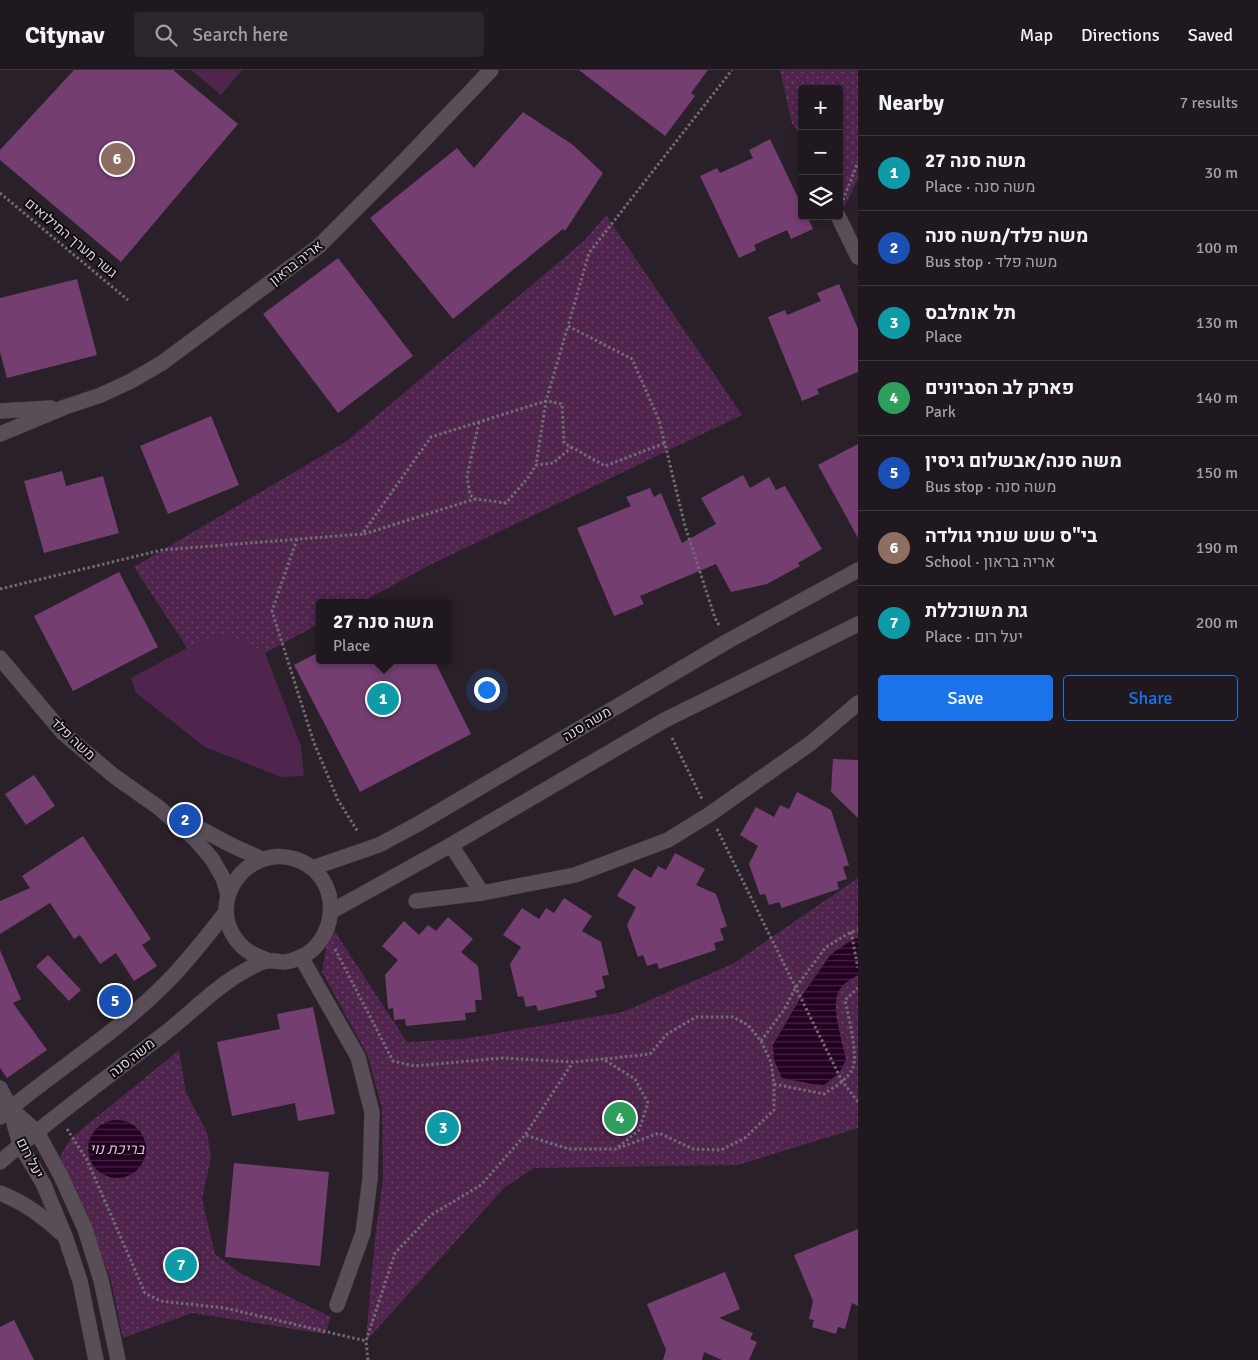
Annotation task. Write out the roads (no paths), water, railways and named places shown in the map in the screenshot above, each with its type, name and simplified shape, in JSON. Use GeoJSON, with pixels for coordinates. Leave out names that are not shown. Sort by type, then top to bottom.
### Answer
{"type":"FeatureCollection","features":[{"type":"Feature","properties":{"kind":"street","name":"אריה בראון"},"geometry":{"type":"LineString","coordinates":[[0,434],[65,407],[101,395],[162,363],[319,246],[491,70]]}},
{"type":"Feature","properties":{"kind":"street"},"geometry":{"type":"LineString","coordinates":[[843,217],[858,257]]}},
{"type":"Feature","properties":{"kind":"street","name":"אריה בראון"},"geometry":{"type":"LineString","coordinates":[[0,412],[65,407]]}},
{"type":"Feature","properties":{"kind":"street","name":"משה סנה"},"geometry":{"type":"LineString","coordinates":[[312,868],[387,841],[477,791],[728,641],[858,570]]}},
{"type":"Feature","properties":{"kind":"street"},"geometry":{"type":"LineString","coordinates":[[332,911],[451,845],[664,721],[858,624]]}},
{"type":"Feature","properties":{"kind":"street","name":"משה פלד"},"geometry":{"type":"LineString","coordinates":[[0,658],[63,733],[114,776],[158,807],[195,840],[212,859],[223,878],[228,894]]}},
{"type":"Feature","properties":{"kind":"street"},"geometry":{"type":"LineString","coordinates":[[416,901],[482,893],[575,875],[668,840],[710,814],[811,743],[858,703]]}},
{"type":"Feature","properties":{"kind":"street","name":"משה פלד"},"geometry":{"type":"LineString","coordinates":[[158,807],[262,859]]}},
{"type":"Feature","properties":{"kind":"street"},"geometry":{"type":"LineString","coordinates":[[451,845],[482,893]]}},
{"type":"Feature","properties":{"kind":"street"},"geometry":{"type":"LineString","coordinates":[[279,856],[296,859],[312,868],[324,881],[331,898],[332,911],[326,932],[316,947],[301,957],[285,962],[267,960],[251,954],[238,943],[230,928],[226,912],[228,894],[235,879],[247,867],[262,859],[279,856]]}},
{"type":"Feature","properties":{"kind":"street"},"geometry":{"type":"LineString","coordinates":[[0,1088],[5,1113],[124,1021],[167,983],[200,946],[226,912]]}},
{"type":"Feature","properties":{"kind":"street"},"geometry":{"type":"LineString","coordinates":[[301,957],[358,1058],[372,1112],[370,1179],[363,1234],[337,1305]]}},
{"type":"Feature","properties":{"kind":"street","name":"משה סנה"},"geometry":{"type":"LineString","coordinates":[[0,1162],[170,1029],[210,995],[241,973],[267,960]]}},
{"type":"Feature","properties":{"kind":"street","name":"יעל רום"},"geometry":{"type":"LineString","coordinates":[[5,1113],[37,1132],[62,1176],[85,1229],[101,1280],[118,1360]]}},
{"type":"Feature","properties":{"kind":"street","name":"יעל רום"},"geometry":{"type":"LineString","coordinates":[[5,1113],[20,1145],[44,1186],[66,1239],[80,1282],[96,1360]]}},
{"type":"Feature","properties":{"kind":"street"},"geometry":{"type":"LineString","coordinates":[[0,1193],[25,1205],[48,1220],[66,1239]]}},
{"type":"Feature","properties":{"kind":"water"},"geometry":{"type":"Polygon","coordinates":[[[858,938],[858,975],[842,987],[836,1000],[838,1026],[846,1060],[839,1073],[824,1085],[782,1078],[774,1060],[773,1045],[801,997],[831,954],[858,938]]]}},
{"type":"Feature","properties":{"kind":"water","name":"בריכת נוי"},"geometry":{"type":"Polygon","coordinates":[[[111,1120],[123,1120],[138,1128],[146,1143],[146,1155],[138,1170],[123,1178],[111,1178],[96,1170],[88,1155],[88,1143],[96,1128],[111,1120]]]}},
{"type":"Feature","properties":{"kind":"place","name":"בי\"ס שש שנתי גולדה"},"geometry":{"type":"Point","coordinates":[117,159]}},
{"type":"Feature","properties":{"kind":"place","name":"משה סנה 27"},"geometry":{"type":"Point","coordinates":[383,699]}},
{"type":"Feature","properties":{"kind":"place","name":"משה פלד/משה סנה"},"geometry":{"type":"Point","coordinates":[185,820]}},
{"type":"Feature","properties":{"kind":"place","name":"משה סנה/אבשלום גיסין"},"geometry":{"type":"Point","coordinates":[115,1001]}},
{"type":"Feature","properties":{"kind":"place","name":"פארק לב הסביונים"},"geometry":{"type":"Point","coordinates":[620,1118]}},
{"type":"Feature","properties":{"kind":"place","name":"תל אומלבס"},"geometry":{"type":"Point","coordinates":[443,1128]}},
{"type":"Feature","properties":{"kind":"place","name":"גת משוכללת"},"geometry":{"type":"Point","coordinates":[181,1265]}}]}
